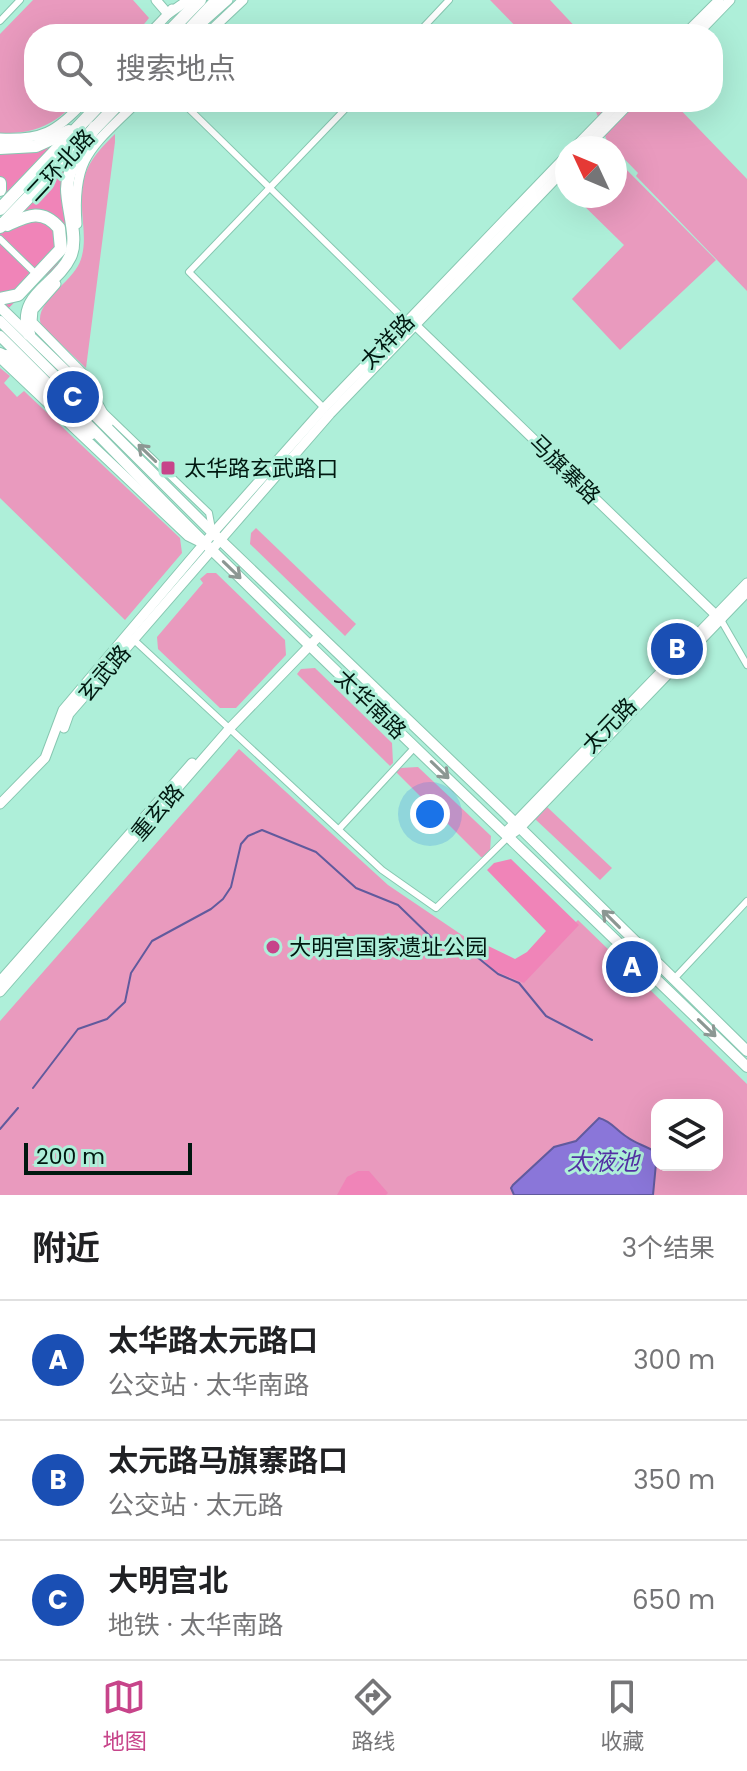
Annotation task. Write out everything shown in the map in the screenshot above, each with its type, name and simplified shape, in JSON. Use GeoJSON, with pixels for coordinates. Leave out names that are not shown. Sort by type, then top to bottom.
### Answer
{"type":"FeatureCollection","features":[{"type":"Feature","properties":{"kind":"highway"},"geometry":{"type":"LineString","coordinates":[[173,24],[188,0]]}},
{"type":"Feature","properties":{"kind":"highway"},"geometry":{"type":"LineString","coordinates":[[173,24],[200,0]]}},
{"type":"Feature","properties":{"kind":"highway"},"geometry":{"type":"LineString","coordinates":[[174,24],[218,4]]}},
{"type":"Feature","properties":{"kind":"highway","name":"二环北路"},"geometry":{"type":"LineString","coordinates":[[0,228],[13,204],[92,112]]}},
{"type":"Feature","properties":{"kind":"highway","name":"二环北路"},"geometry":{"type":"LineString","coordinates":[[0,209],[13,204],[110,112]]}},
{"type":"Feature","properties":{"kind":"highway"},"geometry":{"type":"LineString","coordinates":[[0,148],[36,146],[82,123]]}},
{"type":"Feature","properties":{"kind":"highway"},"geometry":{"type":"LineString","coordinates":[[29,334],[26,311],[32,299],[67,263],[73,250],[67,186],[74,164],[95,127]]}},
{"type":"Feature","properties":{"kind":"highway"},"geometry":{"type":"LineString","coordinates":[[0,183],[13,204],[53,220],[62,238],[61,249],[18,295],[2,305]]}},
{"type":"Feature","properties":{"kind":"main road"},"geometry":{"type":"LineString","coordinates":[[2,305],[96,402],[114,435]]}},
{"type":"Feature","properties":{"kind":"main road","name":"太华南路"},"geometry":{"type":"LineString","coordinates":[[0,321],[317,635],[517,825],[747,1051]]}},
{"type":"Feature","properties":{"kind":"main road","name":"太华南路"},"geometry":{"type":"LineString","coordinates":[[0,336],[308,644],[747,1067]]}},
{"type":"Feature","properties":{"kind":"main road"},"geometry":{"type":"LineString","coordinates":[[3,355],[69,417],[106,445]]}},
{"type":"Feature","properties":{"kind":"street"},"geometry":{"type":"LineString","coordinates":[[0,21],[20,0]]}},
{"type":"Feature","properties":{"kind":"street"},"geometry":{"type":"LineString","coordinates":[[148,0],[171,24]]}},
{"type":"Feature","properties":{"kind":"street"},"geometry":{"type":"LineString","coordinates":[[156,0],[171,24]]}},
{"type":"Feature","properties":{"kind":"street"},"geometry":{"type":"LineString","coordinates":[[172,24],[179,0]]}},
{"type":"Feature","properties":{"kind":"street"},"geometry":{"type":"LineString","coordinates":[[205,24],[218,4],[228,0]]}},
{"type":"Feature","properties":{"kind":"street"},"geometry":{"type":"LineString","coordinates":[[213,24],[243,0]]}},
{"type":"Feature","properties":{"kind":"street"},"geometry":{"type":"LineString","coordinates":[[426,24],[449,0]]}},
{"type":"Feature","properties":{"kind":"street"},"geometry":{"type":"LineString","coordinates":[[695,24],[719,0]]}},
{"type":"Feature","properties":{"kind":"street"},"geometry":{"type":"LineString","coordinates":[[707,24],[730,0]]}},
{"type":"Feature","properties":{"kind":"street"},"geometry":{"type":"LineString","coordinates":[[212,21],[218,4]]}},
{"type":"Feature","properties":{"kind":"street"},"geometry":{"type":"LineString","coordinates":[[209,24],[229,14]]}},
{"type":"Feature","properties":{"kind":"street"},"geometry":{"type":"LineString","coordinates":[[0,138],[26,139],[44,135],[63,124],[74,112]]}},
{"type":"Feature","properties":{"kind":"street"},"geometry":{"type":"LineString","coordinates":[[2,305],[43,280],[66,272],[77,253],[75,195],[80,168],[94,146],[127,112]]}},
{"type":"Feature","properties":{"kind":"street","name":"马旗寨路"},"geometry":{"type":"LineString","coordinates":[[192,112],[716,619]]}},
{"type":"Feature","properties":{"kind":"street"},"geometry":{"type":"LineString","coordinates":[[327,411],[189,272],[342,112]]}},
{"type":"Feature","properties":{"kind":"street"},"geometry":{"type":"LineString","coordinates":[[586,136],[609,112]]}},
{"type":"Feature","properties":{"kind":"street"},"geometry":{"type":"LineString","coordinates":[[598,136],[621,112]]}},
{"type":"Feature","properties":{"kind":"street","name":"太祥路"},"geometry":{"type":"LineString","coordinates":[[217,537],[327,411],[555,168]]}},
{"type":"Feature","properties":{"kind":"street","name":"太祥路"},"geometry":{"type":"LineString","coordinates":[[411,323],[555,179]]}},
{"type":"Feature","properties":{"kind":"street"},"geometry":{"type":"LineString","coordinates":[[0,239],[43,280]]}},
{"type":"Feature","properties":{"kind":"street"},"geometry":{"type":"LineString","coordinates":[[43,280],[32,322],[90,381],[95,388],[96,402],[209,513],[217,537]]}},
{"type":"Feature","properties":{"kind":"street"},"geometry":{"type":"LineString","coordinates":[[3,355],[188,536],[208,546]]}},
{"type":"Feature","properties":{"kind":"street","name":"玄武路"},"geometry":{"type":"LineString","coordinates":[[0,804],[45,758],[63,710],[217,537]]}},
{"type":"Feature","properties":{"kind":"street","name":"太元路"},"geometry":{"type":"LineString","coordinates":[[507,834],[716,619],[747,583]]}},
{"type":"Feature","properties":{"kind":"street","name":"太元路"},"geometry":{"type":"LineString","coordinates":[[716,619],[747,592]]}},
{"type":"Feature","properties":{"kind":"street"},"geometry":{"type":"LineString","coordinates":[[716,619],[747,665]]}},
{"type":"Feature","properties":{"kind":"street","name":"重玄路"},"geometry":{"type":"LineString","coordinates":[[0,981],[227,727],[317,635]]}},
{"type":"Feature","properties":{"kind":"street"},"geometry":{"type":"LineString","coordinates":[[130,636],[382,870],[436,908],[507,834]]}},
{"type":"Feature","properties":{"kind":"street","name":"玄武路"},"geometry":{"type":"LineString","coordinates":[[0,812],[50,762],[69,714],[130,636]]}},
{"type":"Feature","properties":{"kind":"street","name":"重玄路"},"geometry":{"type":"LineString","coordinates":[[0,992],[227,727]]}},
{"type":"Feature","properties":{"kind":"street"},"geometry":{"type":"LineString","coordinates":[[339,829],[416,747]]}},
{"type":"Feature","properties":{"kind":"street"},"geometry":{"type":"LineString","coordinates":[[673,980],[747,901]]}},
{"type":"Feature","properties":{"kind":"shaded area"},"geometry":{"type":"Polygon","coordinates":[[[33,0],[133,0],[149,18],[144,24],[24,24],[24,112],[65,112],[51,123],[23,132],[0,133],[0,34],[33,0]]]}},
{"type":"Feature","properties":{"kind":"shaded area"},"geometry":{"type":"Polygon","coordinates":[[[490,0],[550,0],[573,24],[513,24],[490,0]]]}},
{"type":"Feature","properties":{"kind":"shaded area"},"geometry":{"type":"Polygon","coordinates":[[[596,112],[683,112],[747,179],[747,291],[636,176],[638,173],[627,162],[627,136],[605,136],[596,112]]]}},
{"type":"Feature","properties":{"kind":"shaded area"},"geometry":{"type":"Polygon","coordinates":[[[115,134],[86,368],[41,325],[40,316],[81,259],[84,241],[83,183],[90,163],[115,134]]]}},
{"type":"Feature","properties":{"kind":"shaded area"},"geometry":{"type":"Polygon","coordinates":[[[56,142],[5,196],[0,196],[0,149],[56,142]]]}},
{"type":"Feature","properties":{"kind":"shaded area"},"geometry":{"type":"Polygon","coordinates":[[[73,160],[68,252],[49,278],[43,273],[0,317],[0,234],[73,160]]]}},
{"type":"Feature","properties":{"kind":"shaded area"},"geometry":{"type":"Polygon","coordinates":[[[627,170],[716,260],[620,350],[572,299],[624,245],[586,208],[627,208],[627,170]]]}},
{"type":"Feature","properties":{"kind":"shaded area"},"geometry":{"type":"Polygon","coordinates":[[[0,368],[10,376],[4,383],[17,397],[24,391],[180,538],[182,553],[125,620],[0,498],[0,368]]]}},
{"type":"Feature","properties":{"kind":"shaded area"},"geometry":{"type":"Polygon","coordinates":[[[256,528],[356,624],[345,636],[250,544],[251,533],[256,528]]]}},
{"type":"Feature","properties":{"kind":"shaded area"},"geometry":{"type":"Polygon","coordinates":[[[207,573],[216,573],[285,640],[286,655],[236,708],[220,708],[158,649],[157,637],[203,583],[200,579],[207,573]]]}},
{"type":"Feature","properties":{"kind":"shaded area"},"geometry":{"type":"Polygon","coordinates":[[[315,668],[392,743],[393,763],[390,766],[297,674],[301,669],[315,668]]]}},
{"type":"Feature","properties":{"kind":"shaded area","name":"大明宫国家遗址公园"},"geometry":{"type":"Polygon","coordinates":[[[239,749],[388,885],[521,975],[578,920],[747,1084],[747,1195],[0,1195],[0,1021],[239,749]]]}},
{"type":"Feature","properties":{"kind":"shaded area"},"geometry":{"type":"Polygon","coordinates":[[[418,767],[491,836],[490,852],[485,858],[396,772],[400,768],[418,767]]]}},
{"type":"Feature","properties":{"kind":"shaded area"},"geometry":{"type":"Polygon","coordinates":[[[546,806],[612,868],[600,880],[534,818],[546,806]]]}},
{"type":"Feature","properties":{"kind":"shaded area"},"geometry":{"type":"Polygon","coordinates":[[[511,859],[579,925],[524,983],[490,969],[476,947],[480,942],[515,959],[527,952],[546,931],[487,870],[494,863],[511,859]]]}},
{"type":"Feature","properties":{"kind":"shaded area"},"geometry":{"type":"Polygon","coordinates":[[[358,1171],[369,1171],[388,1193],[337,1195],[347,1177],[358,1171]]]}},
{"type":"Feature","properties":{"kind":"water","name":"太液池"},"geometry":{"type":"Polygon","coordinates":[[[599,1118],[651,1150],[651,1171],[655,1171],[653,1195],[514,1195],[513,1185],[554,1147],[576,1141],[599,1118]]]}},
{"type":"Feature","properties":{"kind":"waterway"},"geometry":{"type":"LineString","coordinates":[[33,1088],[78,1029],[107,1019],[125,1002],[131,973],[152,941],[211,909],[223,899],[231,887],[241,844],[248,836],[262,830],[316,852],[356,888],[398,905],[435,941],[477,957],[498,974],[519,983],[546,1016],[592,1040]]}},
{"type":"Feature","properties":{"kind":"waterway"},"geometry":{"type":"LineString","coordinates":[[0,1129],[18,1108]]}},
{"type":"Feature","properties":{"kind":"place","name":"大明宫北"},"geometry":{"type":"Point","coordinates":[73,397]}},
{"type":"Feature","properties":{"kind":"place","name":"太华路玄武路口"},"geometry":{"type":"Point","coordinates":[168,468]}},
{"type":"Feature","properties":{"kind":"place","name":"太元路马旗寨路口"},"geometry":{"type":"Point","coordinates":[677,649]}},
{"type":"Feature","properties":{"kind":"place","name":"大明宫国家遗址公园"},"geometry":{"type":"Point","coordinates":[273,947]}},
{"type":"Feature","properties":{"kind":"place","name":"太华路太元路口"},"geometry":{"type":"Point","coordinates":[632,967]}}]}
